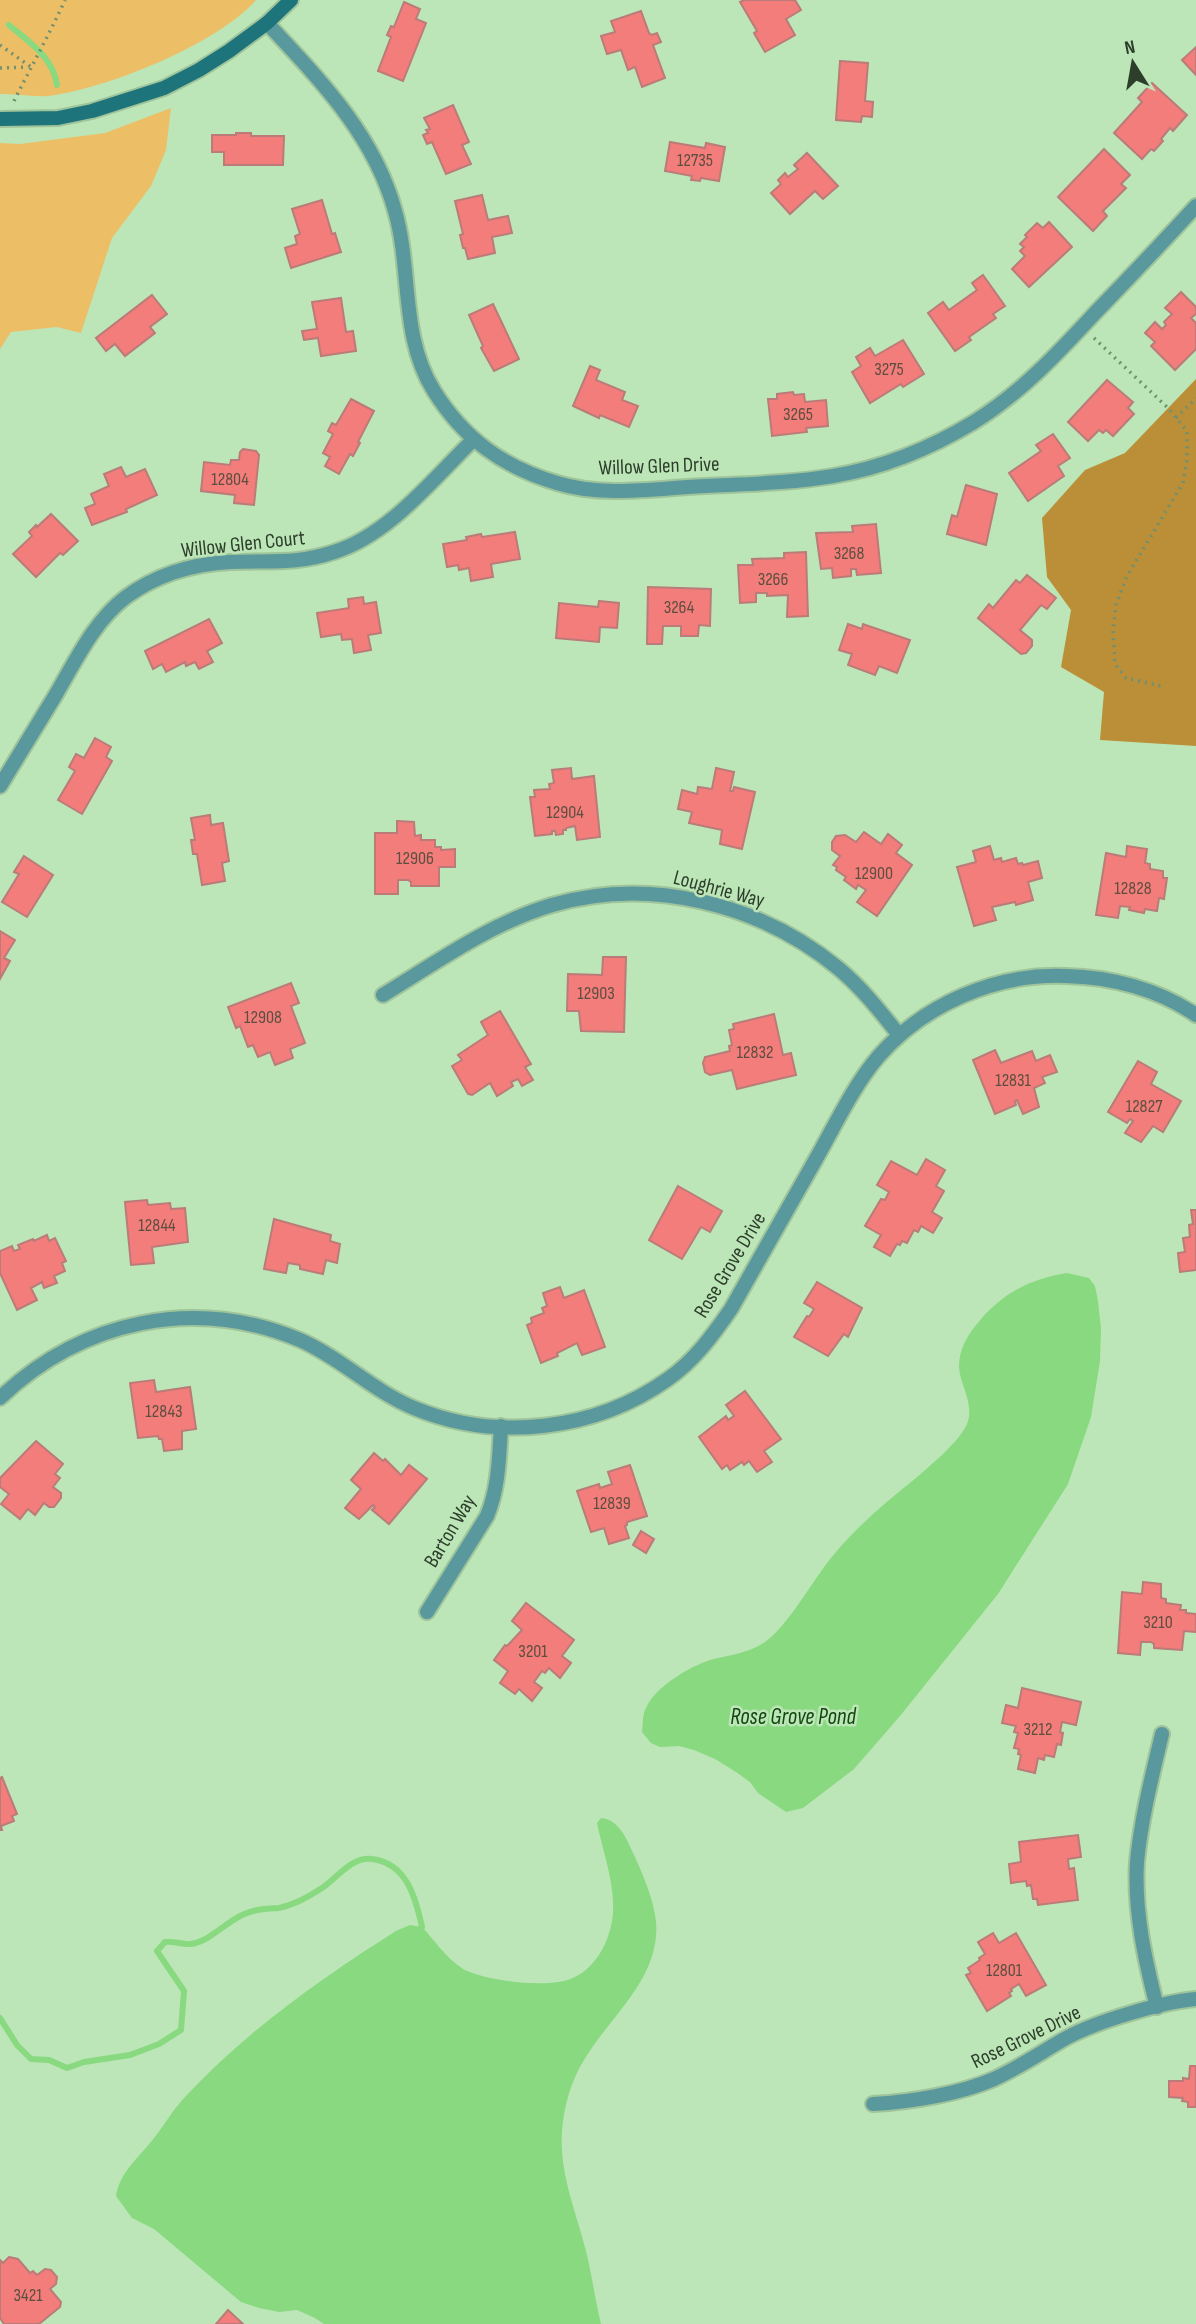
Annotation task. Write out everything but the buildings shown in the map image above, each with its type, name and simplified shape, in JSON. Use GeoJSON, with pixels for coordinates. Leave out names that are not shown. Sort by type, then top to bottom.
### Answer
{"type":"FeatureCollection","features":[{"type":"Feature","properties":{"kind":"street"},"geometry":{"type":"LineString","coordinates":[[3,119],[58,118],[92,111],[164,88],[229,51],[267,23],[290,0]]}},
{"type":"Feature","properties":{"kind":"street","name":"Willow Glen Drive"},"geometry":{"type":"LineString","coordinates":[[267,23],[340,104],[370,149],[396,212],[412,336],[432,389],[450,415],[473,440],[527,473],[561,484],[593,490],[638,490],[804,480],[835,476],[890,462],[937,442],[975,421],[1013,394],[1048,364],[1196,206]]}},
{"type":"Feature","properties":{"kind":"street","name":"Willow Glen Court"},"geometry":{"type":"LineString","coordinates":[[0,786],[98,625],[124,598],[147,583],[201,565],[308,560],[363,540],[389,522],[473,440]]}},
{"type":"Feature","properties":{"kind":"street","name":"Loughrie Way"},"geometry":{"type":"LineString","coordinates":[[383,995],[481,935],[526,914],[581,898],[608,894],[659,895],[688,898],[744,913],[798,939],[855,983],[899,1035]]}},
{"type":"Feature","properties":{"kind":"street","name":"Rose Grove Drive"},"geometry":{"type":"LineString","coordinates":[[0,1398],[23,1377],[54,1356],[109,1331],[158,1320],[204,1318],[253,1325],[300,1340],[349,1366],[369,1382],[412,1407],[462,1422],[542,1426],[598,1415],[622,1406],[668,1379],[712,1337],[731,1309],[865,1074],[899,1035],[917,1020],[966,994],[1022,978],[1051,975],[1127,984],[1170,1000],[1196,1015]]}},
{"type":"Feature","properties":{"kind":"street","name":"Barton Way"},"geometry":{"type":"LineString","coordinates":[[426,1612],[487,1516],[497,1484],[501,1426]]}},
{"type":"Feature","properties":{"kind":"street"},"geometry":{"type":"LineString","coordinates":[[1157,2007],[1139,1920],[1137,1864],[1146,1804],[1162,1734]]}},
{"type":"Feature","properties":{"kind":"street","name":"Rose Grove Drive"},"geometry":{"type":"LineString","coordinates":[[873,2104],[900,2103],[991,2080],[1036,2058],[1070,2036],[1157,2007],[1196,1999]]}},
{"type":"Feature","properties":{"kind":"path"},"geometry":{"type":"LineString","coordinates":[[3,119],[30,67],[44,47],[65,0]]}},
{"type":"Feature","properties":{"kind":"path"},"geometry":{"type":"LineString","coordinates":[[0,46],[30,67]]}},
{"type":"Feature","properties":{"kind":"path"},"geometry":{"type":"LineString","coordinates":[[0,68],[30,67]]}},
{"type":"Feature","properties":{"kind":"path"},"geometry":{"type":"LineString","coordinates":[[1082,327],[1168,408],[1187,431],[1187,459],[1183,483],[1127,576],[1116,605],[1113,630],[1115,664],[1126,678],[1161,686]]}},
{"type":"Feature","properties":{"kind":"path"},"geometry":{"type":"LineString","coordinates":[[1176,418],[1196,398]]}},
{"type":"Feature","properties":{"kind":"shaded area"},"geometry":{"type":"Polygon","coordinates":[[[0,0],[256,0],[216,33],[160,62],[100,84],[72,92],[42,96],[0,94],[0,0]]]}},
{"type":"Feature","properties":{"kind":"shaded area"},"geometry":{"type":"Polygon","coordinates":[[[171,108],[166,150],[151,186],[112,238],[81,333],[57,327],[11,332],[0,349],[0,143],[20,144],[105,133],[171,108]]]}},
{"type":"Feature","properties":{"kind":"shaded area"},"geometry":{"type":"Polygon","coordinates":[[[1196,379],[1196,746],[1100,740],[1104,692],[1061,667],[1071,610],[1047,577],[1042,518],[1085,470],[1125,453],[1196,379]]]}},
{"type":"Feature","properties":{"kind":"water","name":"Rose Grove Pond"},"geometry":{"type":"Polygon","coordinates":[[[1067,1273],[1089,1278],[1095,1286],[1101,1329],[1100,1361],[1091,1417],[1068,1484],[998,1594],[854,1769],[803,1808],[786,1812],[758,1793],[750,1782],[715,1759],[679,1746],[660,1747],[651,1743],[642,1732],[643,1719],[647,1706],[658,1691],[693,1667],[752,1649],[765,1642],[791,1615],[850,1536],[937,1460],[958,1438],[969,1417],[959,1367],[960,1354],[970,1333],[986,1313],[1017,1289],[1040,1279],[1067,1273]]]}},
{"type":"Feature","properties":{"kind":"water"},"geometry":{"type":"Polygon","coordinates":[[[601,1818],[613,1823],[625,1837],[648,1888],[656,1921],[651,1961],[632,1995],[579,2068],[569,2094],[563,2122],[563,2162],[601,2324],[324,2324],[297,2310],[279,2312],[241,2302],[154,2229],[132,2218],[116,2196],[121,2180],[181,2101],[259,2028],[341,1967],[396,1931],[410,1925],[422,1927],[457,1965],[486,1977],[549,1983],[573,1978],[586,1970],[604,1946],[612,1920],[610,1878],[597,1823],[601,1818]]]}},
{"type":"Feature","properties":{"kind":"waterway"},"geometry":{"type":"LineString","coordinates":[[9,25],[45,58],[51,66],[57,85]]}},
{"type":"Feature","properties":{"kind":"waterway"},"geometry":{"type":"LineString","coordinates":[[0,2018],[17,2045],[31,2059],[49,2060],[67,2068],[84,2062],[130,2055],[159,2044],[181,2030],[184,1991],[157,1951],[165,1942],[198,1942],[247,1913],[279,1908],[296,1902],[322,1888],[351,1864],[365,1859],[384,1862],[402,1875],[413,1894],[422,1927]]}}]}
